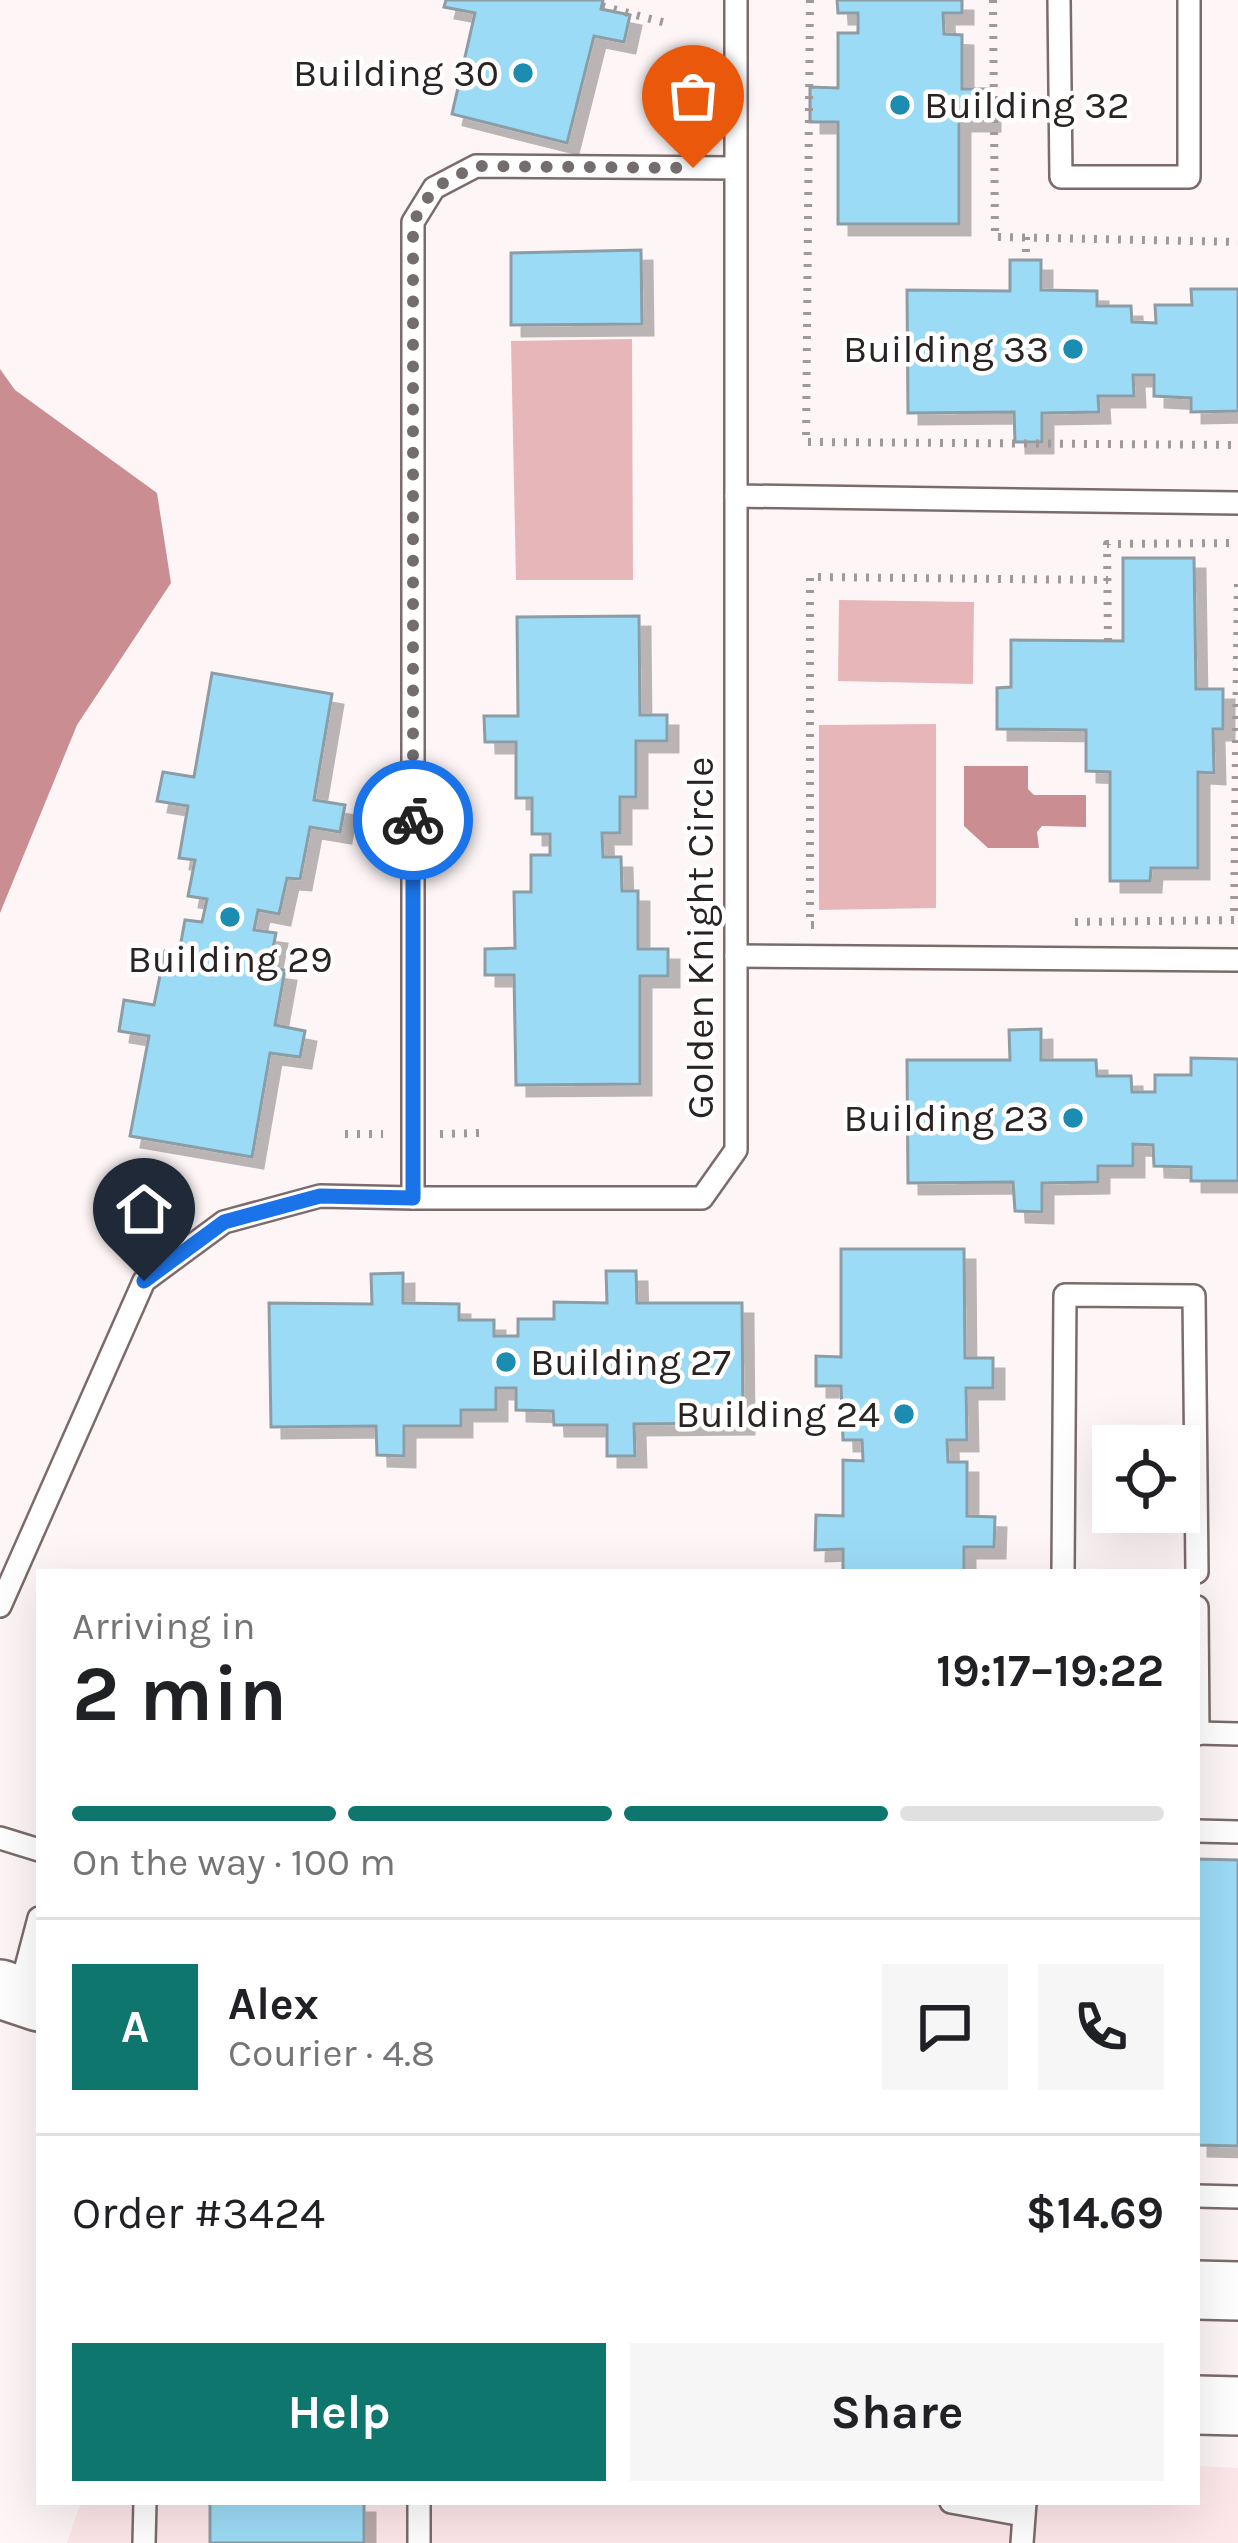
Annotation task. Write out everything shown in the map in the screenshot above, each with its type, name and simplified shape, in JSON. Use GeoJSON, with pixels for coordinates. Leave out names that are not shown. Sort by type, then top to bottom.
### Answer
{"type":"FeatureCollection","features":[{"type":"Feature","properties":{"kind":"street"},"geometry":{"type":"LineString","coordinates":[[1200,2290],[1238,2291]]}},
{"type":"Feature","properties":{"kind":"street"},"geometry":{"type":"LineString","coordinates":[[1200,2405],[1238,2406]]}},
{"type":"Feature","properties":{"kind":"lane","name":"Golden Knight Circle"},"geometry":{"type":"LineString","coordinates":[[413,1198],[702,1198],[736,1150],[736,0]]}},
{"type":"Feature","properties":{"kind":"lane"},"geometry":{"type":"LineString","coordinates":[[1059,0],[1060,177],[1189,177],[1189,0]]}},
{"type":"Feature","properties":{"kind":"lane"},"geometry":{"type":"LineString","coordinates":[[0,1606],[144,1281],[224,1222],[320,1196],[413,1198],[413,222],[434,188],[476,166],[736,168]]}},
{"type":"Feature","properties":{"kind":"lane"},"geometry":{"type":"LineString","coordinates":[[736,496],[1238,502]]}},
{"type":"Feature","properties":{"kind":"lane"},"geometry":{"type":"LineString","coordinates":[[736,956],[1238,960]]}},
{"type":"Feature","properties":{"kind":"lane"},"geometry":{"type":"LineString","coordinates":[[1064,1569],[1065,1295],[1194,1296],[1197,1569]]}},
{"type":"Feature","properties":{"kind":"lane"},"geometry":{"type":"LineString","coordinates":[[1200,1733],[1238,1734]]}},
{"type":"Feature","properties":{"kind":"lane"},"geometry":{"type":"LineString","coordinates":[[1200,1832],[1238,1832]]}},
{"type":"Feature","properties":{"kind":"lane"},"geometry":{"type":"LineString","coordinates":[[0,1838],[36,1849]]}},
{"type":"Feature","properties":{"kind":"lane"},"geometry":{"type":"LineString","coordinates":[[19,1995],[36,1930]]}},
{"type":"Feature","properties":{"kind":"lane"},"geometry":{"type":"LineString","coordinates":[[1200,2196],[1238,2197]]}},
{"type":"Feature","properties":{"kind":"lane"},"geometry":{"type":"LineString","coordinates":[[144,2543],[145,2505]]}},
{"type":"Feature","properties":{"kind":"lane"},"geometry":{"type":"LineString","coordinates":[[419,2505],[419,2543]]}},
{"type":"Feature","properties":{"kind":"lane"},"geometry":{"type":"LineString","coordinates":[[983,2505],[1024,2509],[1022,2543]]}},
{"type":"Feature","properties":{"kind":"path"},"geometry":{"type":"LineString","coordinates":[[811,0],[806,442],[1238,445]]}},
{"type":"Feature","properties":{"kind":"path"},"geometry":{"type":"LineString","coordinates":[[602,6],[666,23]]}},
{"type":"Feature","properties":{"kind":"path"},"geometry":{"type":"LineString","coordinates":[[1026,238],[1026,260]]}},
{"type":"Feature","properties":{"kind":"path"},"geometry":{"type":"LineString","coordinates":[[1108,641],[1107,544],[1238,543]]}},
{"type":"Feature","properties":{"kind":"path"},"geometry":{"type":"LineString","coordinates":[[1069,922],[1234,920],[1238,577]]}},
{"type":"Feature","properties":{"kind":"path"},"geometry":{"type":"LineString","coordinates":[[833,924],[810,925],[810,578],[1108,580]]}},
{"type":"Feature","properties":{"kind":"path"},"geometry":{"type":"LineString","coordinates":[[1223,709],[1237,710]]}},
{"type":"Feature","properties":{"kind":"shaded area"},"geometry":{"type":"Polygon","coordinates":[[[632,339],[633,580],[516,580],[511,341],[632,339]]]}},
{"type":"Feature","properties":{"kind":"shaded area"},"geometry":{"type":"Polygon","coordinates":[[[0,369],[15,390],[157,493],[171,583],[77,725],[0,913],[0,369]]]}},
{"type":"Feature","properties":{"kind":"shaded area"},"geometry":{"type":"Polygon","coordinates":[[[839,600],[974,602],[973,684],[838,681],[839,600]]]}},
{"type":"Feature","properties":{"kind":"shaded area"},"geometry":{"type":"Polygon","coordinates":[[[936,724],[936,908],[819,910],[819,725],[936,724]]]}},
{"type":"Feature","properties":{"kind":"shaded area"},"geometry":{"type":"Polygon","coordinates":[[[964,766],[1028,766],[1028,789],[1034,795],[1086,795],[1086,827],[1042,826],[1037,832],[1039,848],[988,848],[964,826],[964,766]]]}},
{"type":"Feature","properties":{"kind":"shaded area"},"geometry":{"type":"Polygon","coordinates":[[[1200,2466],[1238,2468],[1238,2543],[67,2543],[80,2505],[1200,2505],[1200,2466]]]}},
{"type":"Feature","properties":{"kind":"building","name":"Building 30"},"geometry":{"type":"Polygon","coordinates":[[[446,0],[603,0],[601,9],[630,15],[624,42],[594,36],[567,143],[452,114],[475,13],[444,7],[446,0]]]}},
{"type":"Feature","properties":{"kind":"building","name":"Building 32"},"geometry":{"type":"Polygon","coordinates":[[[837,0],[962,0],[962,13],[943,13],[944,34],[962,35],[962,89],[989,89],[989,120],[959,120],[959,224],[838,224],[838,122],[810,122],[810,87],[838,88],[838,33],[858,33],[858,13],[838,13],[837,0]]]}},
{"type":"Feature","properties":{"kind":"building"},"geometry":{"type":"Polygon","coordinates":[[[641,250],[642,324],[511,325],[511,253],[641,250]]]}},
{"type":"Feature","properties":{"kind":"building","name":"Building 33"},"geometry":{"type":"Polygon","coordinates":[[[1010,260],[1041,260],[1041,290],[1097,291],[1097,306],[1131,306],[1132,322],[1156,323],[1155,305],[1192,305],[1191,289],[1238,289],[1238,411],[1191,412],[1191,398],[1154,396],[1154,375],[1133,375],[1134,396],[1098,396],[1099,412],[1042,413],[1042,442],[1015,442],[1014,412],[908,413],[907,290],[1010,291],[1010,260]]]}},
{"type":"Feature","properties":{"kind":"building"},"geometry":{"type":"Polygon","coordinates":[[[1123,558],[1194,558],[1196,689],[1223,689],[1223,729],[1213,729],[1214,773],[1198,772],[1198,868],[1151,868],[1150,881],[1110,881],[1110,772],[1086,771],[1086,730],[997,729],[997,688],[1011,687],[1011,640],[1123,641],[1123,558]]]}},
{"type":"Feature","properties":{"kind":"building"},"geometry":{"type":"Polygon","coordinates":[[[639,616],[640,715],[667,715],[667,741],[636,741],[636,797],[620,797],[620,833],[602,833],[603,857],[621,857],[622,891],[638,891],[638,949],[668,949],[668,976],[640,976],[640,1084],[516,1085],[514,975],[485,975],[485,949],[515,948],[514,892],[531,892],[531,855],[550,855],[550,834],[532,834],[532,798],[516,798],[516,742],[485,742],[484,716],[518,716],[517,617],[639,616]]]}},
{"type":"Feature","properties":{"kind":"building","name":"Building 29"},"geometry":{"type":"Polygon","coordinates":[[[212,673],[332,694],[314,800],[345,805],[340,832],[310,827],[300,879],[287,878],[279,914],[258,910],[254,930],[276,933],[269,968],[285,970],[275,1025],[305,1031],[300,1057],[270,1053],[252,1157],[130,1136],[149,1036],[119,1031],[124,1000],[154,1005],[165,951],[179,953],[185,920],[202,922],[207,899],[188,896],[195,860],[179,858],[188,806],[157,801],[163,772],[194,777],[212,673]]]}},
{"type":"Feature","properties":{"kind":"building","name":"Building 23"},"geometry":{"type":"Polygon","coordinates":[[[1041,1029],[1041,1060],[1096,1060],[1097,1076],[1131,1076],[1132,1092],[1155,1092],[1155,1075],[1191,1075],[1191,1058],[1238,1059],[1238,1181],[1191,1181],[1191,1167],[1154,1166],[1153,1145],[1133,1144],[1133,1166],[1098,1166],[1098,1182],[1042,1183],[1042,1212],[1015,1211],[1013,1182],[908,1183],[907,1060],[1010,1060],[1009,1030],[1041,1029]]]}},
{"type":"Feature","properties":{"kind":"building","name":"Building 24"},"geometry":{"type":"Polygon","coordinates":[[[841,1249],[964,1249],[965,1358],[993,1358],[993,1388],[966,1388],[967,1440],[947,1440],[948,1462],[967,1462],[967,1516],[995,1517],[994,1547],[964,1547],[964,1569],[843,1569],[843,1549],[815,1550],[816,1515],[843,1516],[843,1460],[863,1461],[862,1440],[843,1440],[841,1386],[816,1386],[816,1356],[841,1357],[841,1249]]]}},
{"type":"Feature","properties":{"kind":"building","name":"Building 27"},"geometry":{"type":"Polygon","coordinates":[[[606,1271],[636,1271],[637,1303],[742,1303],[743,1423],[634,1424],[635,1456],[607,1456],[607,1425],[554,1425],[553,1411],[516,1410],[516,1388],[496,1388],[496,1410],[461,1410],[461,1426],[404,1426],[404,1456],[377,1455],[376,1426],[271,1427],[269,1303],[372,1304],[371,1274],[403,1273],[403,1303],[459,1304],[459,1320],[494,1320],[494,1336],[518,1336],[518,1319],[554,1319],[554,1302],[607,1303],[606,1271]]]}},
{"type":"Feature","properties":{"kind":"building"},"geometry":{"type":"Polygon","coordinates":[[[1200,1859],[1238,1860],[1238,2146],[1200,2145],[1200,1859]]]}},
{"type":"Feature","properties":{"kind":"building"},"geometry":{"type":"Polygon","coordinates":[[[210,2505],[364,2505],[364,2543],[210,2543],[210,2505]]]}},
{"type":"Feature","properties":{"kind":"way so far"},"geometry":{"type":"LineString","coordinates":[[413,820],[413,222],[434,188],[476,166],[693,168]]}},
{"type":"Feature","properties":{"kind":"place","name":"Building 30"},"geometry":{"type":"Point","coordinates":[523,73]}},
{"type":"Feature","properties":{"kind":"place","name":"Building 32"},"geometry":{"type":"Point","coordinates":[900,105]}},
{"type":"Feature","properties":{"kind":"place","name":"Building 33"},"geometry":{"type":"Point","coordinates":[1073,349]}},
{"type":"Feature","properties":{"kind":"place","name":"Building 29"},"geometry":{"type":"Point","coordinates":[230,917]}},
{"type":"Feature","properties":{"kind":"place","name":"Building 23"},"geometry":{"type":"Point","coordinates":[1073,1118]}},
{"type":"Feature","properties":{"kind":"place","name":"Building 27"},"geometry":{"type":"Point","coordinates":[506,1362]}},
{"type":"Feature","properties":{"kind":"place","name":"Building 24"},"geometry":{"type":"Point","coordinates":[904,1414]}},
{"type":"Feature","properties":{"kind":"route"},"geometry":{"type":"LineString","coordinates":[[144,1281],[224,1222],[320,1196],[413,1198],[413,820]]}}]}
